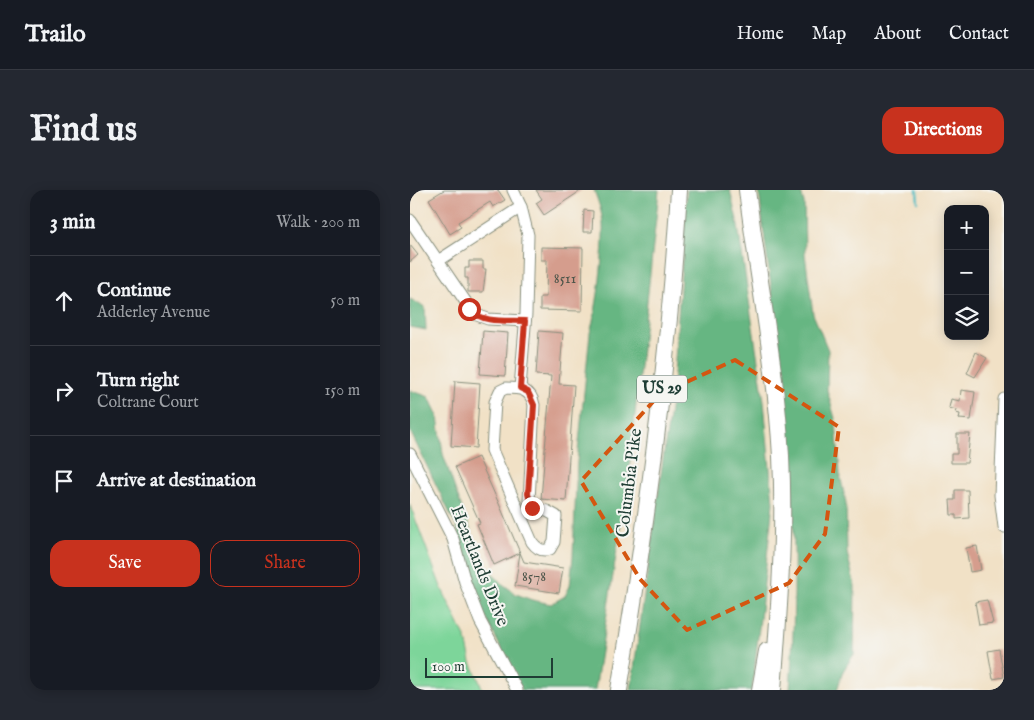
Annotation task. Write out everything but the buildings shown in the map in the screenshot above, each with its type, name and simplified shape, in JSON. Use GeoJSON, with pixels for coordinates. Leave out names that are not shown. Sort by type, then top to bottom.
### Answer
{"type":"FeatureCollection","features":[{"type":"Feature","properties":{"kind":"highway","name":"Columbia Pike"},"geometry":{"type":"LineString","coordinates":[[619,690],[648,508],[671,301],[679,190]]}},
{"type":"Feature","properties":{"kind":"highway"},"geometry":{"type":"LineString","coordinates":[[747,190],[776,406],[786,581],[782,690]]}},
{"type":"Feature","properties":{"kind":"highway"},"geometry":{"type":"LineString","coordinates":[[773,690],[783,518]]}},
{"type":"Feature","properties":{"kind":"highway"},"geometry":{"type":"LineString","coordinates":[[760,690],[781,573]]}},
{"type":"Feature","properties":{"kind":"street"},"geometry":{"type":"LineString","coordinates":[[513,190],[521,207],[528,234],[525,321],[520,388]]}},
{"type":"Feature","properties":{"kind":"street"},"geometry":{"type":"LineString","coordinates":[[438,261],[521,207]]}},
{"type":"Feature","properties":{"kind":"street"},"geometry":{"type":"LineString","coordinates":[[410,220],[474,314],[488,319],[525,321]]}},
{"type":"Feature","properties":{"kind":"street"},"geometry":{"type":"LineString","coordinates":[[518,513],[532,508],[548,511],[556,516],[554,542],[550,548],[540,550],[536,547],[518,513],[496,462],[492,442],[497,396],[506,388],[520,388],[528,392],[534,405],[528,494],[532,508]]}},
{"type":"Feature","properties":{"kind":"street"},"geometry":{"type":"LineString","coordinates":[[1004,399],[1000,495],[1004,527]]}},
{"type":"Feature","properties":{"kind":"street","name":"Heartlands Drive"},"geometry":{"type":"LineString","coordinates":[[410,454],[453,539],[465,582],[480,620],[516,690]]}},
{"type":"Feature","properties":{"kind":"highlighted area"},"geometry":{"type":"Polygon","coordinates":[[[735,360],[839,427],[825,534],[789,583],[687,630],[640,579],[581,481],[660,394],[735,360]]]}},
{"type":"Feature","properties":{"kind":"green space"},"geometry":{"type":"Polygon","coordinates":[[[594,190],[659,190],[628,479],[595,690],[522,690],[481,608],[457,528],[410,431],[410,390],[429,397],[438,416],[443,454],[483,562],[500,582],[516,594],[551,604],[565,596],[570,586],[577,462],[590,333],[598,294],[603,249],[602,220],[594,190]]]}},
{"type":"Feature","properties":{"kind":"green space"},"geometry":{"type":"Polygon","coordinates":[[[687,190],[730,190],[737,220],[764,401],[773,503],[752,690],[631,690],[673,388],[687,190]]]}},
{"type":"Feature","properties":{"kind":"green space"},"geometry":{"type":"Polygon","coordinates":[[[759,190],[800,190],[804,202],[805,254],[813,314],[828,350],[827,390],[836,422],[840,475],[846,503],[847,553],[855,586],[854,654],[843,671],[837,690],[790,690],[793,625],[793,493],[782,368],[759,190]]]}},
{"type":"Feature","properties":{"kind":"green space"},"geometry":{"type":"Polygon","coordinates":[[[410,299],[425,307],[426,330],[410,327],[410,299]]]}},
{"type":"Feature","properties":{"kind":"green space"},"geometry":{"type":"Polygon","coordinates":[[[410,505],[441,587],[466,639],[471,662],[483,690],[410,690],[410,505]]]}},
{"type":"Feature","properties":{"kind":"waterway"},"geometry":{"type":"LineString","coordinates":[[917,190],[918,202]]}},
{"type":"Feature","properties":{"kind":"route"},"geometry":{"type":"LineString","coordinates":[[469,309],[479,317],[488,319],[525,321],[520,388],[528,392],[533,399],[534,405],[528,494],[532,508]]}}]}
